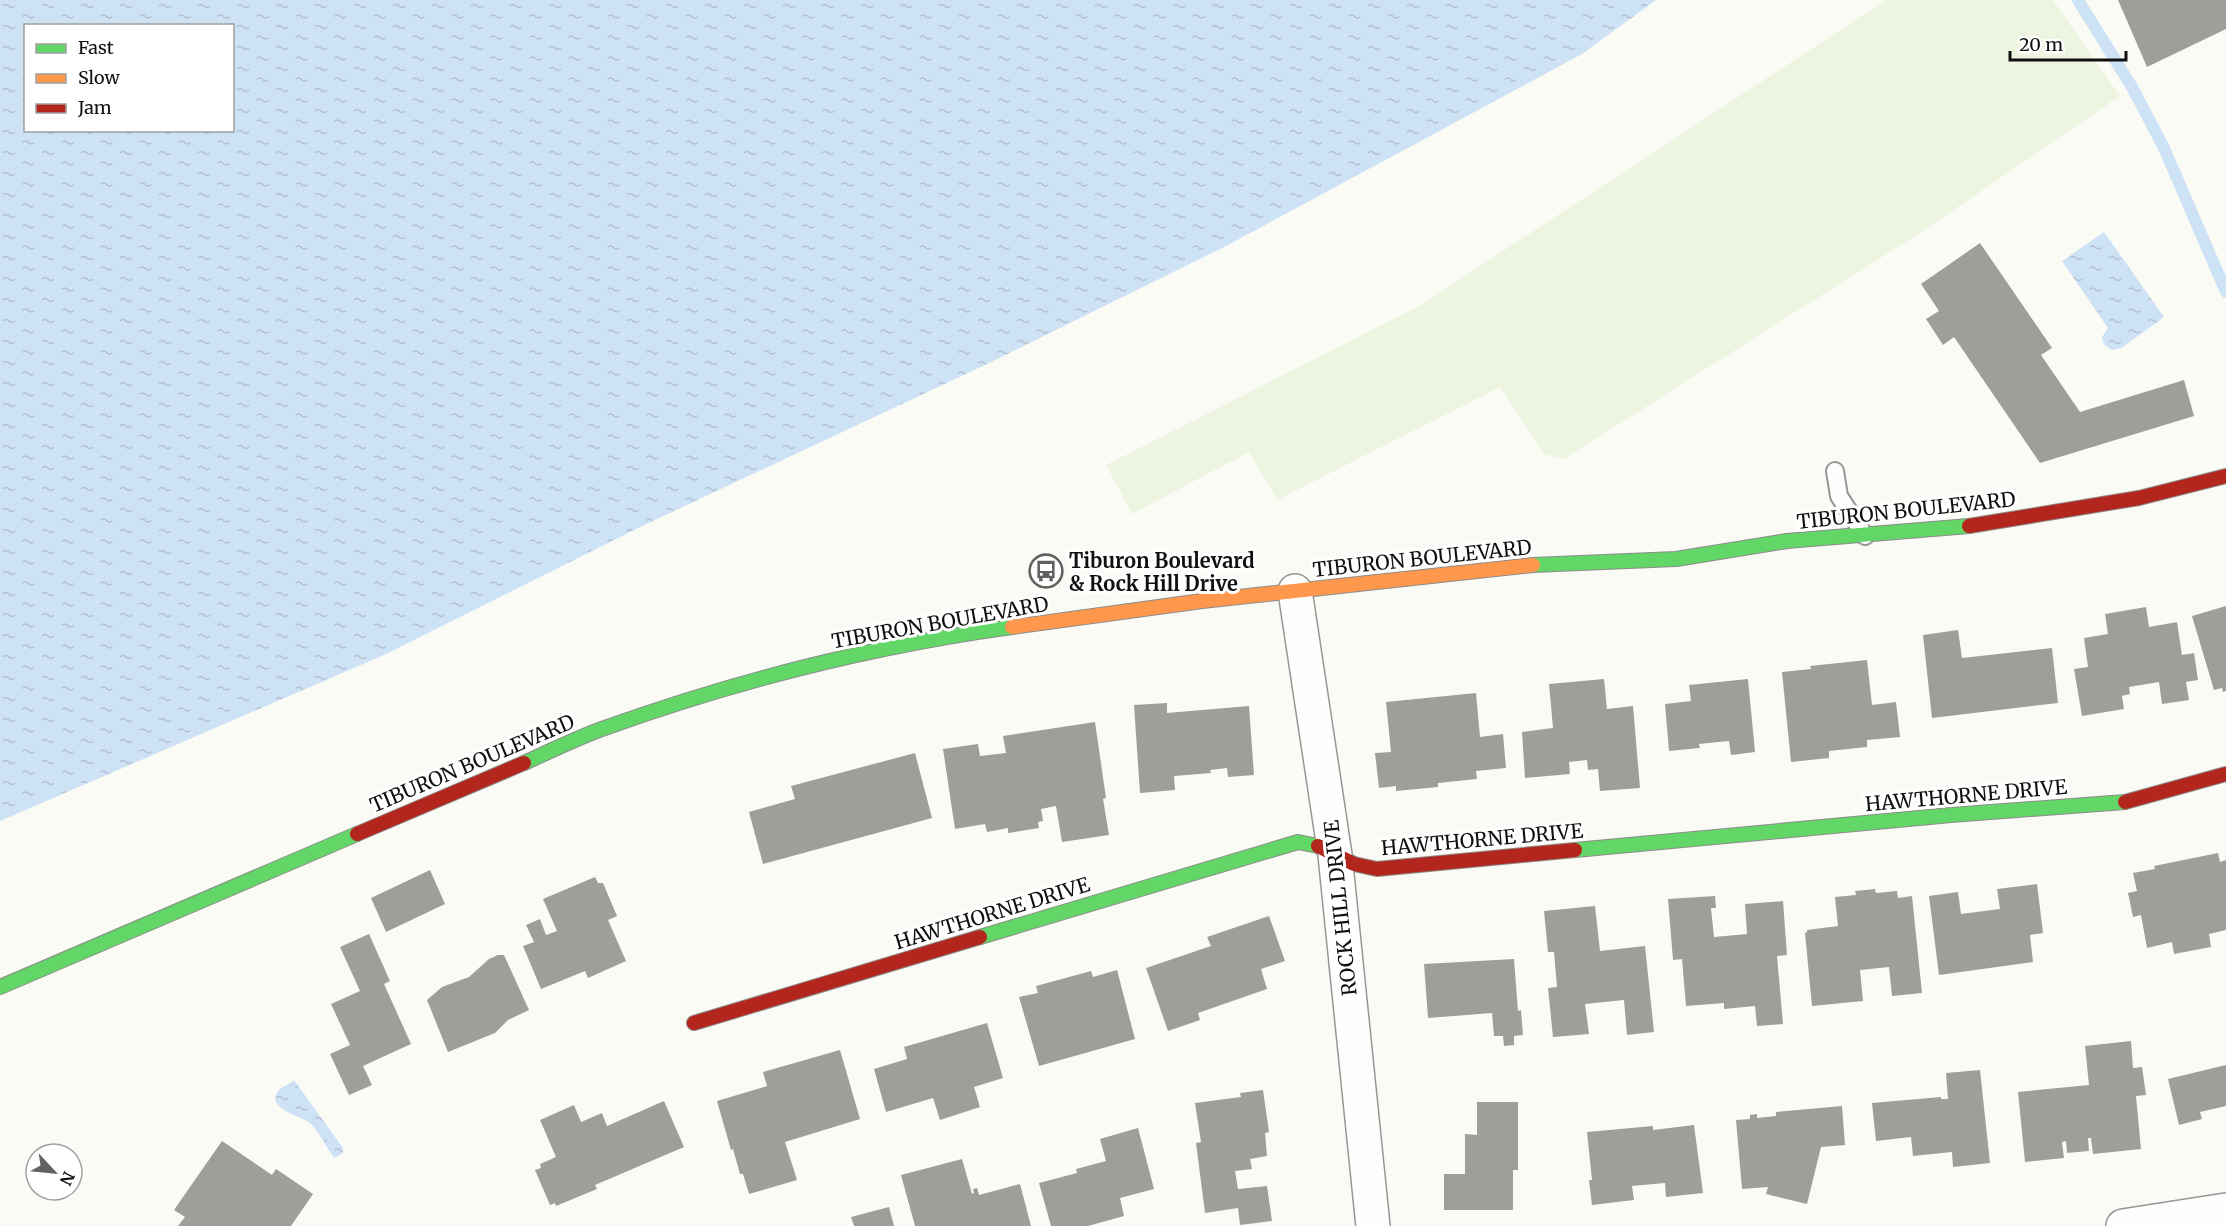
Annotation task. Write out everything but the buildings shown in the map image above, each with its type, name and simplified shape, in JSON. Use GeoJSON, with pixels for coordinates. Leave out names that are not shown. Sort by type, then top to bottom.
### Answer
{"type":"FeatureCollection","features":[{"type":"Feature","properties":{"kind":"main road","name":"TIBURON BOULEVARD"},"geometry":{"type":"LineString","coordinates":[[0,987],[531,758],[635,717],[718,690],[799,668],[917,642],[1125,611],[1556,563],[1676,559],[1786,542],[1945,529],[2139,498],[2226,476]]}},
{"type":"Feature","properties":{"kind":"main road","name":"HAWTHORNE DRIVE"},"geometry":{"type":"LineString","coordinates":[[694,1023],[1298,842],[1315,845],[1354,864],[1377,869],[1951,815],[2132,801],[2226,774]]}},
{"type":"Feature","properties":{"kind":"street","name":"ROCK HILL DRIVE"},"geometry":{"type":"LineString","coordinates":[[1295,591],[1335,855],[1373,1226]]}},
{"type":"Feature","properties":{"kind":"street"},"geometry":{"type":"LineString","coordinates":[[2123,1226],[2226,1210]]}},
{"type":"Feature","properties":{"kind":"lane"},"geometry":{"type":"LineString","coordinates":[[1835,471],[1839,496],[1865,536]]}},
{"type":"Feature","properties":{"kind":"green space"},"geometry":{"type":"Polygon","coordinates":[[[1886,0],[2053,0],[2120,96],[1923,231],[1564,459],[1544,454],[1500,387],[1277,500],[1249,452],[1132,514],[1106,465],[1419,306],[1886,0]]]}},
{"type":"Feature","properties":{"kind":"water"},"geometry":{"type":"Polygon","coordinates":[[[0,0],[1656,0],[1582,54],[1228,245],[985,365],[640,527],[384,655],[0,821],[0,0]]]}},
{"type":"Feature","properties":{"kind":"water"},"geometry":{"type":"Polygon","coordinates":[[[2104,232],[2164,317],[2123,347],[2113,350],[2108,348],[2102,340],[2108,328],[2062,261],[2104,232]]]}},
{"type":"Feature","properties":{"kind":"water"},"geometry":{"type":"Polygon","coordinates":[[[294,1080],[343,1148],[343,1153],[334,1158],[310,1123],[286,1111],[276,1102],[275,1096],[279,1090],[294,1080]]]}},
{"type":"Feature","properties":{"kind":"waterway"},"geometry":{"type":"LineString","coordinates":[[2078,0],[2132,87],[2164,148],[2226,292]]}},
{"type":"Feature","properties":{"kind":"traffic: fast"},"geometry":{"type":"LineString","coordinates":[[1533,565],[1676,559],[1787,541],[1969,526]]}},
{"type":"Feature","properties":{"kind":"traffic: fast"},"geometry":{"type":"LineString","coordinates":[[524,763],[599,730],[751,681],[907,644],[1012,627]]}},
{"type":"Feature","properties":{"kind":"traffic: fast"},"geometry":{"type":"LineString","coordinates":[[1575,850],[1951,815],[2125,802]]}},
{"type":"Feature","properties":{"kind":"traffic: fast"},"geometry":{"type":"LineString","coordinates":[[0,987],[357,834]]}},
{"type":"Feature","properties":{"kind":"traffic: fast"},"geometry":{"type":"LineString","coordinates":[[980,937],[1298,842],[1318,846]]}},
{"type":"Feature","properties":{"kind":"traffic: slow"},"geometry":{"type":"LineString","coordinates":[[1012,627],[1202,601],[1533,565]]}},
{"type":"Feature","properties":{"kind":"traffic: jam"},"geometry":{"type":"LineString","coordinates":[[1969,526],[2139,498],[2226,476]]}},
{"type":"Feature","properties":{"kind":"traffic: jam"},"geometry":{"type":"LineString","coordinates":[[357,834],[524,763]]}},
{"type":"Feature","properties":{"kind":"traffic: jam"},"geometry":{"type":"LineString","coordinates":[[2125,802],[2226,774]]}},
{"type":"Feature","properties":{"kind":"traffic: jam"},"geometry":{"type":"LineString","coordinates":[[1318,846],[1354,864],[1377,869],[1575,850]]}},
{"type":"Feature","properties":{"kind":"traffic: jam"},"geometry":{"type":"LineString","coordinates":[[694,1023],[980,937]]}},
{"type":"Feature","properties":{"kind":"place","name":"Tiburon Boulevard & Rock Hill Drive"},"geometry":{"type":"Point","coordinates":[1046,571]}}]}
